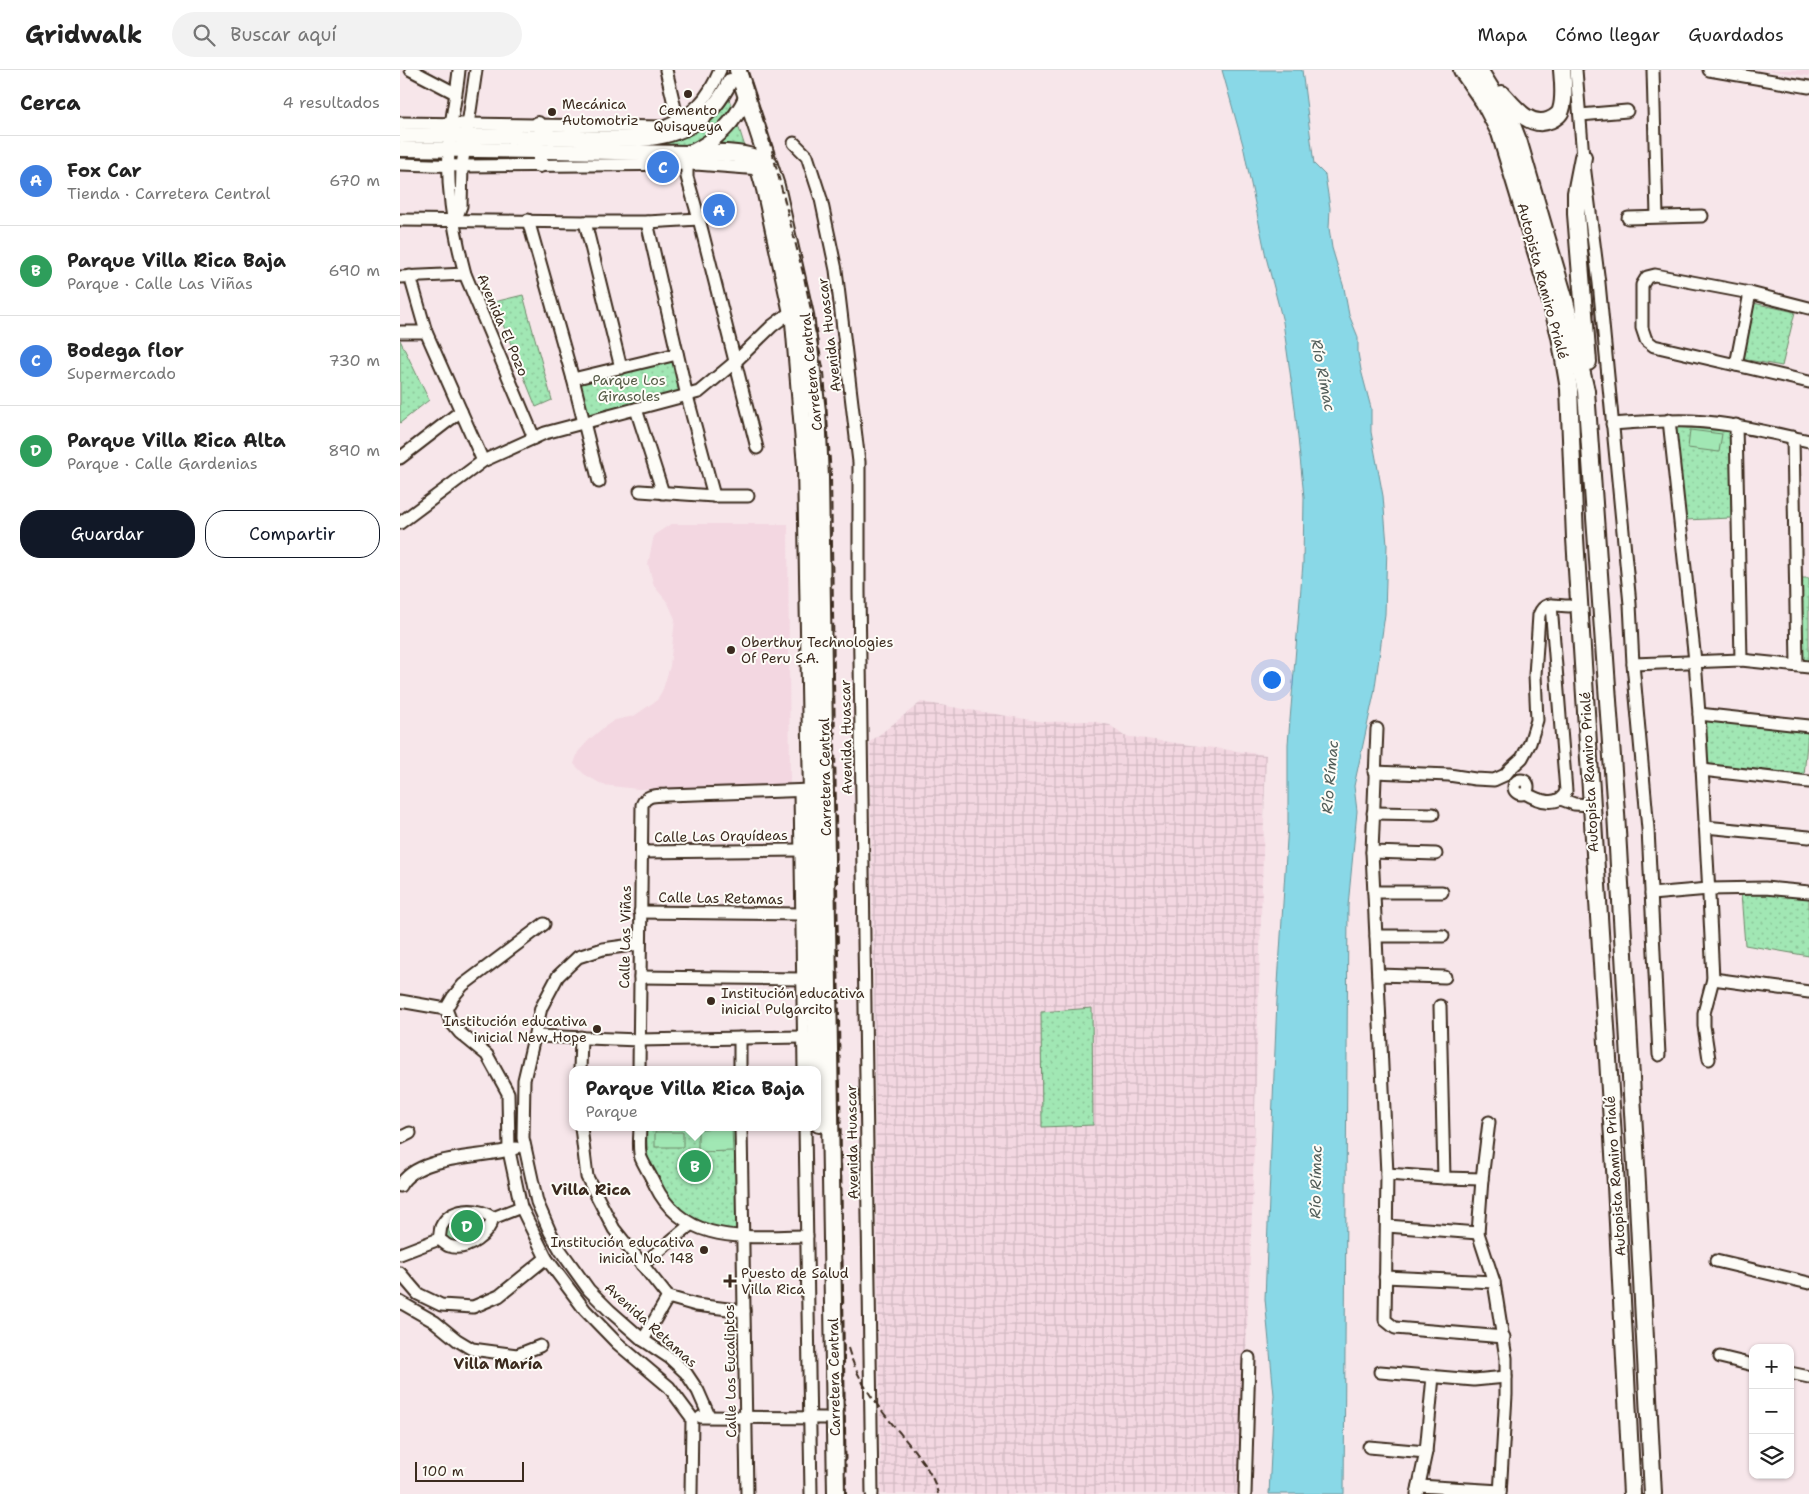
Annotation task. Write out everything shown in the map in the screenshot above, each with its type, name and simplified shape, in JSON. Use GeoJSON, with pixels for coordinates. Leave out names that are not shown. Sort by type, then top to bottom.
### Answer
{"type":"FeatureCollection","features":[{"type":"Feature","properties":{"kind":"highway","name":"Autopista Ramiro Prialé"},"geometry":{"type":"LineString","coordinates":[[1462,70],[1484,102],[1500,133],[1534,238],[1560,336],[1569,389],[1575,538],[1616,1185],[1632,1494]]}},
{"type":"Feature","properties":{"kind":"highway"},"geometry":{"type":"LineString","coordinates":[[1481,71],[1522,115],[1542,123],[1556,117],[1561,111],[1563,99],[1562,70]]}},
{"type":"Feature","properties":{"kind":"highway","name":"Autopista Ramiro Prialé"},"geometry":{"type":"LineString","coordinates":[[1481,71],[1510,120],[1519,144],[1565,301],[1586,391],[1616,823],[1638,1184],[1653,1494]]}},
{"type":"Feature","properties":{"kind":"highway","name":"Carretera Central"},"geometry":{"type":"LineString","coordinates":[[724,73],[743,104],[776,186],[805,315],[817,411],[820,478],[814,849],[818,1066]]}},
{"type":"Feature","properties":{"kind":"highway","name":"Carretera Central"},"geometry":{"type":"LineString","coordinates":[[743,104],[792,311],[806,466],[806,790],[814,849],[836,1494]]}},
{"type":"Feature","properties":{"kind":"highway"},"geometry":{"type":"LineString","coordinates":[[688,158],[730,153],[744,154],[758,164]]}},
{"type":"Feature","properties":{"kind":"highway"},"geometry":{"type":"LineString","coordinates":[[1583,157],[1576,193],[1576,214],[1589,368],[1584,383]]}},
{"type":"Feature","properties":{"kind":"highway","name":"Carretera Central"},"geometry":{"type":"LineString","coordinates":[[818,1131],[817,1417],[826,1494]]}},
{"type":"Feature","properties":{"kind":"main road"},"geometry":{"type":"LineString","coordinates":[[400,135],[450,137],[465,151],[540,151],[661,138],[689,127],[715,106],[723,96],[724,73]]}},
{"type":"Feature","properties":{"kind":"main road"},"geometry":{"type":"LineString","coordinates":[[400,150],[450,137],[467,130],[551,138],[688,158],[718,137],[730,125],[743,104]]}},
{"type":"Feature","properties":{"kind":"main road"},"geometry":{"type":"LineString","coordinates":[[538,124],[551,138]]}},
{"type":"Feature","properties":{"kind":"main road"},"geometry":{"type":"LineString","coordinates":[[640,139],[650,126]]}},
{"type":"Feature","properties":{"kind":"main road"},"geometry":{"type":"LineString","coordinates":[[540,151],[540,165]]}},
{"type":"Feature","properties":{"kind":"street"},"geometry":{"type":"LineString","coordinates":[[411,70],[455,93]]}},
{"type":"Feature","properties":{"kind":"street","name":"Avenida El Pozo"},"geometry":{"type":"LineString","coordinates":[[459,70],[448,166],[450,204],[455,221],[458,247],[465,274],[534,438]]}},
{"type":"Feature","properties":{"kind":"street","name":"Avenida El Pozo"},"geometry":{"type":"LineString","coordinates":[[455,221],[461,206],[462,166],[476,70]]}},
{"type":"Feature","properties":{"kind":"street"},"geometry":{"type":"LineString","coordinates":[[666,70],[678,122]]}},
{"type":"Feature","properties":{"kind":"street"},"geometry":{"type":"LineString","coordinates":[[1576,70],[1583,157],[1599,283],[1630,604],[1648,828],[1659,1055]]}},
{"type":"Feature","properties":{"kind":"street"},"geometry":{"type":"LineString","coordinates":[[1653,70],[1657,216]]}},
{"type":"Feature","properties":{"kind":"street"},"geometry":{"type":"LineString","coordinates":[[1709,70],[1809,87]]}},
{"type":"Feature","properties":{"kind":"street"},"geometry":{"type":"LineString","coordinates":[[467,130],[538,124],[664,127],[678,122],[707,97],[724,73]]}},
{"type":"Feature","properties":{"kind":"street"},"geometry":{"type":"LineString","coordinates":[[1580,115],[1626,111]]}},
{"type":"Feature","properties":{"kind":"street"},"geometry":{"type":"LineString","coordinates":[[400,123],[450,137]]}},
{"type":"Feature","properties":{"kind":"street","name":"Avenida Huascar"},"geometry":{"type":"LineString","coordinates":[[794,144],[807,156],[821,198],[836,270],[859,462],[859,592],[872,1494]]}},
{"type":"Feature","properties":{"kind":"street"},"geometry":{"type":"LineString","coordinates":[[400,164],[448,166],[540,165],[688,158],[687,177],[757,448]]}},
{"type":"Feature","properties":{"kind":"street"},"geometry":{"type":"LineString","coordinates":[[1628,218],[1702,216]]}},
{"type":"Feature","properties":{"kind":"street"},"geometry":{"type":"LineString","coordinates":[[400,220],[647,222],[699,218]]}},
{"type":"Feature","properties":{"kind":"street"},"geometry":{"type":"LineString","coordinates":[[528,220],[573,379],[599,482]]}},
{"type":"Feature","properties":{"kind":"street"},"geometry":{"type":"LineString","coordinates":[[584,222],[621,368]]}},
{"type":"Feature","properties":{"kind":"street"},"geometry":{"type":"LineString","coordinates":[[647,222],[687,396],[714,496]]}},
{"type":"Feature","properties":{"kind":"street"},"geometry":{"type":"LineString","coordinates":[[465,274],[405,276],[426,332],[483,461]]}},
{"type":"Feature","properties":{"kind":"street"},"geometry":{"type":"LineString","coordinates":[[1809,308],[1750,293],[1655,275],[1647,276],[1642,285],[1642,328],[1646,340],[1654,346],[1809,382]]}},
{"type":"Feature","properties":{"kind":"street"},"geometry":{"type":"LineString","coordinates":[[1736,365],[1750,293]]}},
{"type":"Feature","properties":{"kind":"street"},"geometry":{"type":"LineString","coordinates":[[400,523],[483,461],[545,433],[699,392],[735,362],[772,326],[792,311]]}},
{"type":"Feature","properties":{"kind":"street"},"geometry":{"type":"LineString","coordinates":[[400,332],[426,332]]}},
{"type":"Feature","properties":{"kind":"street"},"geometry":{"type":"LineString","coordinates":[[573,379],[677,354]]}},
{"type":"Feature","properties":{"kind":"street"},"geometry":{"type":"LineString","coordinates":[[636,409],[663,494]]}},
{"type":"Feature","properties":{"kind":"street"},"geometry":{"type":"LineString","coordinates":[[400,458],[461,411]]}},
{"type":"Feature","properties":{"kind":"street"},"geometry":{"type":"LineString","coordinates":[[1612,424],[1669,420],[1694,421],[1736,425],[1809,441]]}},
{"type":"Feature","properties":{"kind":"street"},"geometry":{"type":"LineString","coordinates":[[1669,420],[1695,661],[1702,770],[1713,979],[1704,1013],[1704,1026],[1710,1059]]}},
{"type":"Feature","properties":{"kind":"street"},"geometry":{"type":"LineString","coordinates":[[1736,425],[1741,660]]}},
{"type":"Feature","properties":{"kind":"street"},"geometry":{"type":"LineString","coordinates":[[1793,438],[1797,665]]}},
{"type":"Feature","properties":{"kind":"street"},"geometry":{"type":"LineString","coordinates":[[640,491],[663,494],[748,496]]}},
{"type":"Feature","properties":{"kind":"street"},"geometry":{"type":"LineString","coordinates":[[1374,772],[1449,775],[1475,780],[1494,780],[1505,775],[1522,758],[1530,743],[1537,720],[1535,675],[1539,615],[1542,607],[1546,605],[1569,606]]}},
{"type":"Feature","properties":{"kind":"street"},"geometry":{"type":"LineString","coordinates":[[1551,605],[1566,791],[1561,799]]}},
{"type":"Feature","properties":{"kind":"street"},"geometry":{"type":"LineString","coordinates":[[1634,664],[1741,660],[1809,666]]}},
{"type":"Feature","properties":{"kind":"street"},"geometry":{"type":"LineString","coordinates":[[1698,714],[1809,726]]}},
{"type":"Feature","properties":{"kind":"street"},"geometry":{"type":"LineString","coordinates":[[1377,729],[1372,852],[1387,1174],[1385,1320],[1395,1328],[1504,1337]]}},
{"type":"Feature","properties":{"kind":"street"},"geometry":{"type":"LineString","coordinates":[[1702,770],[1809,782]]}},
{"type":"Feature","properties":{"kind":"street","name":"Calle Las Viñas"},"geometry":{"type":"LineString","coordinates":[[639,1066],[642,805],[648,796],[806,790]]}},
{"type":"Feature","properties":{"kind":"street"},"geometry":{"type":"LineString","coordinates":[[1525,793],[1533,798],[1548,801],[1561,799],[1574,804],[1591,805]]}},
{"type":"Feature","properties":{"kind":"street"},"geometry":{"type":"LineString","coordinates":[[1373,813],[1432,814]]}},
{"type":"Feature","properties":{"kind":"street"},"geometry":{"type":"LineString","coordinates":[[1705,827],[1809,836]]}},
{"type":"Feature","properties":{"kind":"street"},"geometry":{"type":"LineString","coordinates":[[804,1066],[802,914],[814,849]]}},
{"type":"Feature","properties":{"kind":"street","name":"Calle Las Orquídeas"},"geometry":{"type":"LineString","coordinates":[[642,852],[814,849]]}},
{"type":"Feature","properties":{"kind":"street"},"geometry":{"type":"LineString","coordinates":[[1372,852],[1436,854]]}},
{"type":"Feature","properties":{"kind":"street"},"geometry":{"type":"LineString","coordinates":[[1651,894],[1709,889],[1765,888],[1809,892]]}},
{"type":"Feature","properties":{"kind":"street"},"geometry":{"type":"LineString","coordinates":[[1374,892],[1442,892]]}},
{"type":"Feature","properties":{"kind":"street","name":"Calle Las Retamas"},"geometry":{"type":"LineString","coordinates":[[640,912],[802,914]]}},
{"type":"Feature","properties":{"kind":"street"},"geometry":{"type":"LineString","coordinates":[[446,1010],[453,997],[464,985],[544,924]]}},
{"type":"Feature","properties":{"kind":"street"},"geometry":{"type":"LineString","coordinates":[[1376,936],[1443,936]]}},
{"type":"Feature","properties":{"kind":"street","name":"Avenida Retamas"},"geometry":{"type":"LineString","coordinates":[[639,944],[603,949],[578,957],[558,976],[541,1008],[524,1080],[523,1138],[537,1202],[557,1244],[589,1290],[643,1340],[670,1358],[686,1373],[698,1391],[709,1416]]}},
{"type":"Feature","properties":{"kind":"street"},"geometry":{"type":"LineString","coordinates":[[1378,975],[1445,977]]}},
{"type":"Feature","properties":{"kind":"street"},"geometry":{"type":"LineString","coordinates":[[640,977],[803,979]]}},
{"type":"Feature","properties":{"kind":"street"},"geometry":{"type":"LineString","coordinates":[[1713,979],[1809,992]]}},
{"type":"Feature","properties":{"kind":"street"},"geometry":{"type":"LineString","coordinates":[[400,1000],[446,1010]]}},
{"type":"Feature","properties":{"kind":"street"},"geometry":{"type":"LineString","coordinates":[[1440,1006],[1444,1178]]}},
{"type":"Feature","properties":{"kind":"street"},"geometry":{"type":"LineString","coordinates":[[446,1010],[451,1022],[460,1033],[488,1055],[508,1094],[509,1150],[521,1207],[546,1258],[585,1310],[617,1343],[669,1387],[692,1418],[691,1494]]}},
{"type":"Feature","properties":{"kind":"street"},"geometry":{"type":"LineString","coordinates":[[535,1036],[639,1040],[804,1037]]}},
{"type":"Feature","properties":{"kind":"street"},"geometry":{"type":"LineString","coordinates":[[580,1066],[581,1037]]}},
{"type":"Feature","properties":{"kind":"street"},"geometry":{"type":"LineString","coordinates":[[740,1038],[740,1066]]}},
{"type":"Feature","properties":{"kind":"street"},"geometry":{"type":"LineString","coordinates":[[1433,1376],[1426,1452],[1418,1490],[1500,1493],[1506,1377],[1504,1337],[1494,1282],[1478,1233],[1489,1122]]}},
{"type":"Feature","properties":{"kind":"street"},"geometry":{"type":"LineString","coordinates":[[581,1131],[587,1177],[614,1230],[668,1297],[696,1305],[744,1311]]}},
{"type":"Feature","properties":{"kind":"street"},"geometry":{"type":"LineString","coordinates":[[640,1131],[641,1156],[661,1198],[668,1207],[690,1225],[704,1231],[742,1236],[807,1236]]}},
{"type":"Feature","properties":{"kind":"street","name":"Calle Los Eucaliptos"},"geometry":{"type":"LineString","coordinates":[[741,1131],[748,1494]]}},
{"type":"Feature","properties":{"kind":"street"},"geometry":{"type":"LineString","coordinates":[[805,1131],[807,1236],[817,1417],[811,1494]]}},
{"type":"Feature","properties":{"kind":"street"},"geometry":{"type":"LineString","coordinates":[[400,1186],[404,1179],[427,1166],[465,1156],[516,1148],[523,1138]]}},
{"type":"Feature","properties":{"kind":"street"},"geometry":{"type":"LineString","coordinates":[[1387,1174],[1482,1179]]}},
{"type":"Feature","properties":{"kind":"street"},"geometry":{"type":"LineString","coordinates":[[493,1218],[521,1207]]}},
{"type":"Feature","properties":{"kind":"street"},"geometry":{"type":"LineString","coordinates":[[439,1239],[441,1228],[450,1215],[469,1210],[481,1211],[493,1218]]}},
{"type":"Feature","properties":{"kind":"street"},"geometry":{"type":"LineString","coordinates":[[439,1239],[449,1246],[465,1246],[486,1234],[492,1225],[493,1218]]}},
{"type":"Feature","properties":{"kind":"street"},"geometry":{"type":"LineString","coordinates":[[642,1265],[690,1225]]}},
{"type":"Feature","properties":{"kind":"street"},"geometry":{"type":"LineString","coordinates":[[1387,1226],[1478,1233]]}},
{"type":"Feature","properties":{"kind":"street"},"geometry":{"type":"LineString","coordinates":[[400,1254],[439,1239]]}},
{"type":"Feature","properties":{"kind":"street"},"geometry":{"type":"LineString","coordinates":[[400,1273],[418,1294],[441,1305],[473,1307],[499,1296],[546,1258]]}},
{"type":"Feature","properties":{"kind":"street"},"geometry":{"type":"LineString","coordinates":[[1716,1261],[1809,1283]]}},
{"type":"Feature","properties":{"kind":"street"},"geometry":{"type":"LineString","coordinates":[[1385,1277],[1494,1282]]}},
{"type":"Feature","properties":{"kind":"street"},"geometry":{"type":"LineString","coordinates":[[643,1340],[668,1297]]}},
{"type":"Feature","properties":{"kind":"street"},"geometry":{"type":"LineString","coordinates":[[400,1302],[435,1322],[457,1340],[472,1349],[517,1355],[540,1346]]}},
{"type":"Feature","properties":{"kind":"street"},"geometry":{"type":"LineString","coordinates":[[1720,1357],[1749,1364]]}},
{"type":"Feature","properties":{"kind":"street"},"geometry":{"type":"LineString","coordinates":[[1245,1494],[1249,1358]]}},
{"type":"Feature","properties":{"kind":"street"},"geometry":{"type":"LineString","coordinates":[[1380,1372],[1474,1380],[1506,1377]]}},
{"type":"Feature","properties":{"kind":"street"},"geometry":{"type":"LineString","coordinates":[[1794,1374],[1809,1377]]}},
{"type":"Feature","properties":{"kind":"street"},"geometry":{"type":"LineString","coordinates":[[692,1418],[709,1416],[817,1417]]}},
{"type":"Feature","properties":{"kind":"street"},"geometry":{"type":"LineString","coordinates":[[1369,1447],[1426,1452]]}},
{"type":"Feature","properties":{"kind":"shaded area"},"geometry":{"type":"Polygon","coordinates":[[[1767,70],[1809,70],[1809,76],[1767,70]]]}},
{"type":"Feature","properties":{"kind":"shaded area","name":"Oberthur Technologies Of Peru S.A."},"geometry":{"type":"Polygon","coordinates":[[[671,524],[788,524],[790,785],[637,789],[603,785],[584,774],[574,764],[578,752],[604,727],[615,720],[634,716],[657,700],[663,689],[670,666],[675,619],[668,603],[654,586],[648,564],[654,535],[671,524]]]}},
{"type":"Feature","properties":{"kind":"shaded area"},"geometry":{"type":"Polygon","coordinates":[[[921,702],[1044,722],[1091,721],[1110,725],[1124,736],[1266,755],[1252,1211],[1240,1494],[881,1494],[870,742],[921,702]]]}},
{"type":"Feature","properties":{"kind":"green space"},"geometry":{"type":"Polygon","coordinates":[[[728,96],[734,114],[697,146],[600,149],[658,141],[728,96]]]}},
{"type":"Feature","properties":{"kind":"green space"},"geometry":{"type":"Polygon","coordinates":[[[738,125],[746,150],[708,149],[725,138],[738,125]]]}},
{"type":"Feature","properties":{"kind":"green space"},"geometry":{"type":"Polygon","coordinates":[[[523,295],[552,400],[536,407],[494,302],[523,295]]]}},
{"type":"Feature","properties":{"kind":"green space"},"geometry":{"type":"Polygon","coordinates":[[[1753,303],[1795,312],[1782,366],[1742,359],[1753,303]]]}},
{"type":"Feature","properties":{"kind":"green space"},"geometry":{"type":"Polygon","coordinates":[[[400,340],[429,400],[400,423],[400,340]]]}},
{"type":"Feature","properties":{"kind":"green space","name":"Parque Los Girasoles"},"geometry":{"type":"Polygon","coordinates":[[[672,358],[681,393],[585,418],[576,384],[672,358]]]}},
{"type":"Feature","properties":{"kind":"green space"},"geometry":{"type":"Polygon","coordinates":[[[1675,427],[1730,431],[1731,518],[1685,520],[1675,427]]]}},
{"type":"Feature","properties":{"kind":"green space"},"geometry":{"type":"Polygon","coordinates":[[[1690,430],[1722,434],[1719,452],[1688,448],[1690,430]]]}},
{"type":"Feature","properties":{"kind":"green space"},"geometry":{"type":"Polygon","coordinates":[[[1801,578],[1809,578],[1809,661],[1803,660],[1801,578]]]}},
{"type":"Feature","properties":{"kind":"green space"},"geometry":{"type":"Polygon","coordinates":[[[1718,719],[1808,732],[1804,776],[1707,770],[1704,720],[1718,719]]]}},
{"type":"Feature","properties":{"kind":"green space"},"geometry":{"type":"Polygon","coordinates":[[[1741,894],[1809,898],[1809,956],[1745,945],[1741,894]]]}},
{"type":"Feature","properties":{"kind":"green space"},"geometry":{"type":"Polygon","coordinates":[[[1092,1008],[1093,1125],[1042,1127],[1041,1012],[1092,1008]]]}},
{"type":"Feature","properties":{"kind":"green space"},"geometry":{"type":"Polygon","coordinates":[[[646,1131],[739,1131],[740,1232],[705,1225],[691,1218],[666,1196],[648,1160],[646,1131]]]}},
{"type":"Feature","properties":{"kind":"green space"},"geometry":{"type":"Polygon","coordinates":[[[698,1131],[732,1131],[733,1151],[698,1152],[698,1131]]]}},
{"type":"Feature","properties":{"kind":"green space"},"geometry":{"type":"Polygon","coordinates":[[[655,1132],[683,1132],[683,1147],[655,1147],[655,1132]]]}},
{"type":"Feature","properties":{"kind":"green space"},"geometry":{"type":"Polygon","coordinates":[[[463,1214],[486,1218],[488,1223],[466,1242],[451,1242],[445,1235],[447,1222],[463,1214]]]}},
{"type":"Feature","properties":{"kind":"water","name":"Río Rímac"},"geometry":{"type":"Polygon","coordinates":[[[1222,70],[1302,70],[1314,164],[1325,175],[1330,208],[1329,228],[1332,248],[1344,288],[1349,315],[1358,337],[1358,353],[1371,408],[1371,432],[1383,496],[1387,545],[1385,614],[1374,694],[1354,786],[1357,811],[1348,906],[1344,1494],[1269,1494],[1274,1395],[1265,1299],[1277,1000],[1288,823],[1288,744],[1303,563],[1304,497],[1295,408],[1283,322],[1266,257],[1243,145],[1222,70]]]}},
{"type":"Feature","properties":{"kind":"railway"},"geometry":{"type":"LineString","coordinates":[[747,70],[767,131],[804,277],[824,372],[831,476],[846,1494]]}},
{"type":"Feature","properties":{"kind":"railway"},"geometry":{"type":"LineString","coordinates":[[848,1348],[857,1372],[869,1393],[922,1461],[932,1477],[938,1494]]}},
{"type":"Feature","properties":{"kind":"place","name":"Cemento Quisqueya"},"geometry":{"type":"Point","coordinates":[688,94]}},
{"type":"Feature","properties":{"kind":"place","name":"Mecánica Automotriz"},"geometry":{"type":"Point","coordinates":[552,112]}},
{"type":"Feature","properties":{"kind":"place","name":"Bodega flor"},"geometry":{"type":"Point","coordinates":[663,167]}},
{"type":"Feature","properties":{"kind":"place","name":"Fox Car"},"geometry":{"type":"Point","coordinates":[719,210]}},
{"type":"Feature","properties":{"kind":"place","name":"Oberthur Technologies Of Peru S.A."},"geometry":{"type":"Point","coordinates":[731,650]}},
{"type":"Feature","properties":{"kind":"place","name":"Institución educativa inicial Pulgarcito"},"geometry":{"type":"Point","coordinates":[711,1001]}},
{"type":"Feature","properties":{"kind":"place","name":"Institución educativa inicial New Hope"},"geometry":{"type":"Point","coordinates":[597,1029]}},
{"type":"Feature","properties":{"kind":"place","name":"Parque Villa Rica Baja"},"geometry":{"type":"Point","coordinates":[695,1166]}},
{"type":"Feature","properties":{"kind":"place","name":"Parque Villa Rica Alta"},"geometry":{"type":"Point","coordinates":[467,1226]}},
{"type":"Feature","properties":{"kind":"place","name":"Institución educativa inicial No. 148"},"geometry":{"type":"Point","coordinates":[704,1250]}},
{"type":"Feature","properties":{"kind":"place","name":"Puesto de Salud Villa Rica"},"geometry":{"type":"Point","coordinates":[730,1281]}},
{"type":"Feature","properties":{"kind":"district","name":"Villa Rica"},"geometry":{"type":"Point","coordinates":[591,1189]}},
{"type":"Feature","properties":{"kind":"district","name":"Villa María"},"geometry":{"type":"Point","coordinates":[498,1364]}}]}
